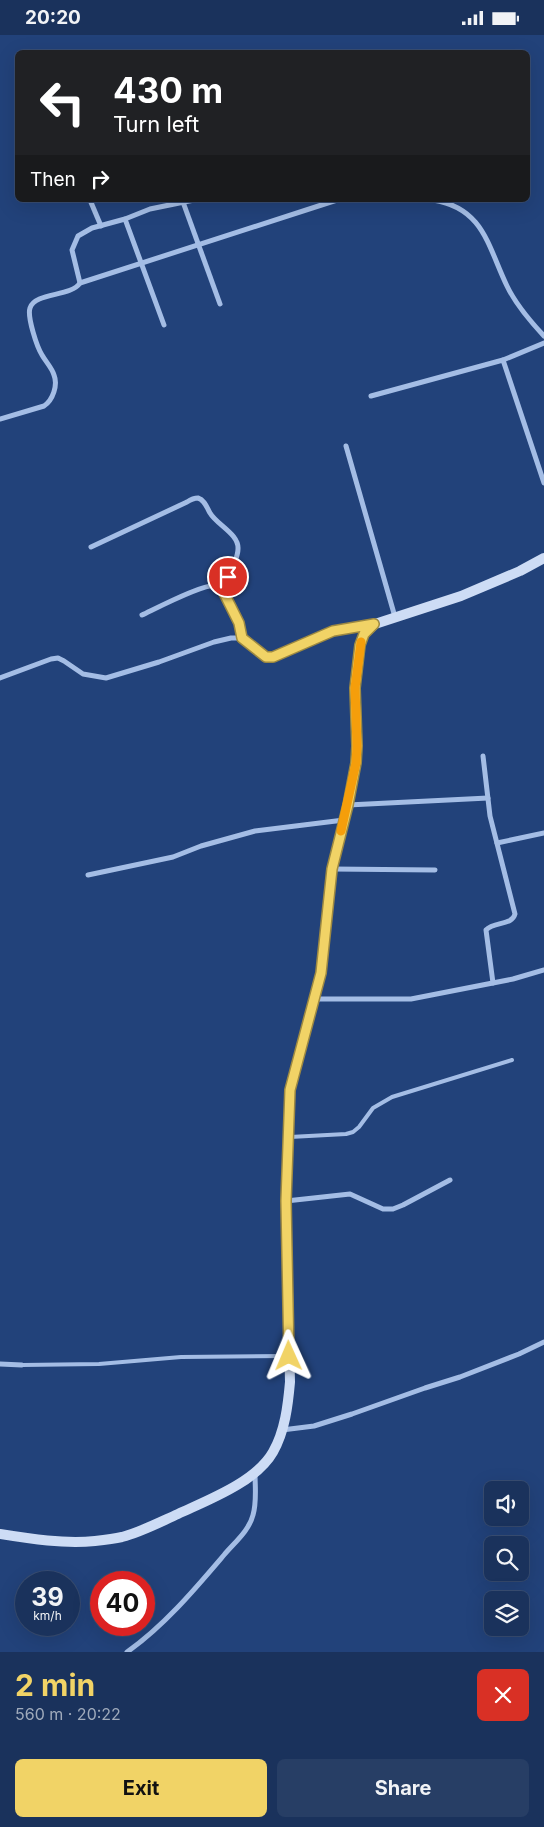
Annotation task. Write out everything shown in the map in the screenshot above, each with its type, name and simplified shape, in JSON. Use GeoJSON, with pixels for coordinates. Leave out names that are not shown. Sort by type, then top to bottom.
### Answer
{"type":"FeatureCollection","features":[{"type":"Feature","properties":{"kind":"street"},"geometry":{"type":"LineString","coordinates":[[91,202],[101,225]]}},
{"type":"Feature","properties":{"kind":"street"},"geometry":{"type":"LineString","coordinates":[[80,283],[72,250],[74,241],[84,232],[150,209],[183,202],[220,304]]}},
{"type":"Feature","properties":{"kind":"street"},"geometry":{"type":"LineString","coordinates":[[0,419],[30,411],[49,403],[54,390],[54,375],[38,348],[29,314],[34,302],[73,289],[80,283],[331,202]]}},
{"type":"Feature","properties":{"kind":"street"},"geometry":{"type":"LineString","coordinates":[[440,202],[455,206],[467,213],[481,228],[508,288],[521,309],[544,336]]}},
{"type":"Feature","properties":{"kind":"street"},"geometry":{"type":"LineString","coordinates":[[125,219],[164,325]]}},
{"type":"Feature","properties":{"kind":"street"},"geometry":{"type":"LineString","coordinates":[[372,396],[504,360],[544,343]]}},
{"type":"Feature","properties":{"kind":"street"},"geometry":{"type":"LineString","coordinates":[[504,360],[544,483]]}},
{"type":"Feature","properties":{"kind":"street"},"geometry":{"type":"LineString","coordinates":[[346,446],[394,617]]}},
{"type":"Feature","properties":{"kind":"street"},"geometry":{"type":"LineString","coordinates":[[91,547],[196,498],[200,499],[215,520],[229,532],[237,544],[238,552],[222,589]]}},
{"type":"Feature","properties":{"kind":"street"},"geometry":{"type":"LineString","coordinates":[[0,678],[51,659],[58,659],[83,674],[106,678],[231,638],[242,638],[266,657],[273,657],[333,631],[374,624],[461,596],[520,571],[544,558]]}},
{"type":"Feature","properties":{"kind":"street"},"geometry":{"type":"LineString","coordinates":[[142,615],[210,585],[217,585],[222,589],[239,623],[242,638]]}},
{"type":"Feature","properties":{"kind":"street"},"geometry":{"type":"LineString","coordinates":[[0,1534],[68,1542],[96,1541],[122,1537],[213,1498],[256,1472],[273,1453],[288,1408],[290,1382],[286,1201],[290,1090],[321,973],[332,869],[348,805],[357,746],[355,688],[360,645],[364,634],[374,624]]}},
{"type":"Feature","properties":{"kind":"street"},"geometry":{"type":"LineString","coordinates":[[483,756],[490,816],[515,914],[511,921],[494,924],[486,930],[493,983]]}},
{"type":"Feature","properties":{"kind":"street"},"geometry":{"type":"LineString","coordinates":[[348,805],[488,798]]}},
{"type":"Feature","properties":{"kind":"street"},"geometry":{"type":"LineString","coordinates":[[88,875],[172,857],[201,846],[255,831],[344,820]]}},
{"type":"Feature","properties":{"kind":"street"},"geometry":{"type":"LineString","coordinates":[[497,843],[544,833]]}},
{"type":"Feature","properties":{"kind":"street"},"geometry":{"type":"LineString","coordinates":[[332,869],[435,869]]}},
{"type":"Feature","properties":{"kind":"street"},"geometry":{"type":"LineString","coordinates":[[315,999],[412,999],[493,983],[544,970]]}},
{"type":"Feature","properties":{"kind":"street"},"geometry":{"type":"LineString","coordinates":[[286,1201],[350,1194],[383,1209],[393,1209],[450,1180]]}},
{"type":"Feature","properties":{"kind":"street"},"geometry":{"type":"LineString","coordinates":[[280,1435],[352,1414],[460,1377],[544,1342]]}},
{"type":"Feature","properties":{"kind":"street"},"geometry":{"type":"LineString","coordinates":[[0,1364],[22,1365]]}},
{"type":"Feature","properties":{"kind":"street"},"geometry":{"type":"LineString","coordinates":[[127,1652],[140,1643],[198,1585],[248,1528],[253,1516],[255,1503],[256,1472]]}},
{"type":"Feature","properties":{"kind":"lane"},"geometry":{"type":"LineString","coordinates":[[288,1137],[346,1135],[353,1133],[372,1108],[392,1097],[512,1060]]}},
{"type":"Feature","properties":{"kind":"lane"},"geometry":{"type":"LineString","coordinates":[[22,1365],[99,1364],[181,1357],[289,1356]]}},
{"type":"Feature","properties":{"kind":"slow traffic"},"geometry":{"type":"LineString","coordinates":[[341,831],[356,763],[355,688],[361,642]]}},
{"type":"Feature","properties":{"kind":"route"},"geometry":{"type":"LineString","coordinates":[[228,577],[222,589],[239,623],[242,638],[266,657],[273,657],[333,631],[374,624],[364,634],[360,645],[355,688],[356,763],[332,869],[321,973],[290,1090],[286,1201],[290,1314],[289,1356]]}}]}
